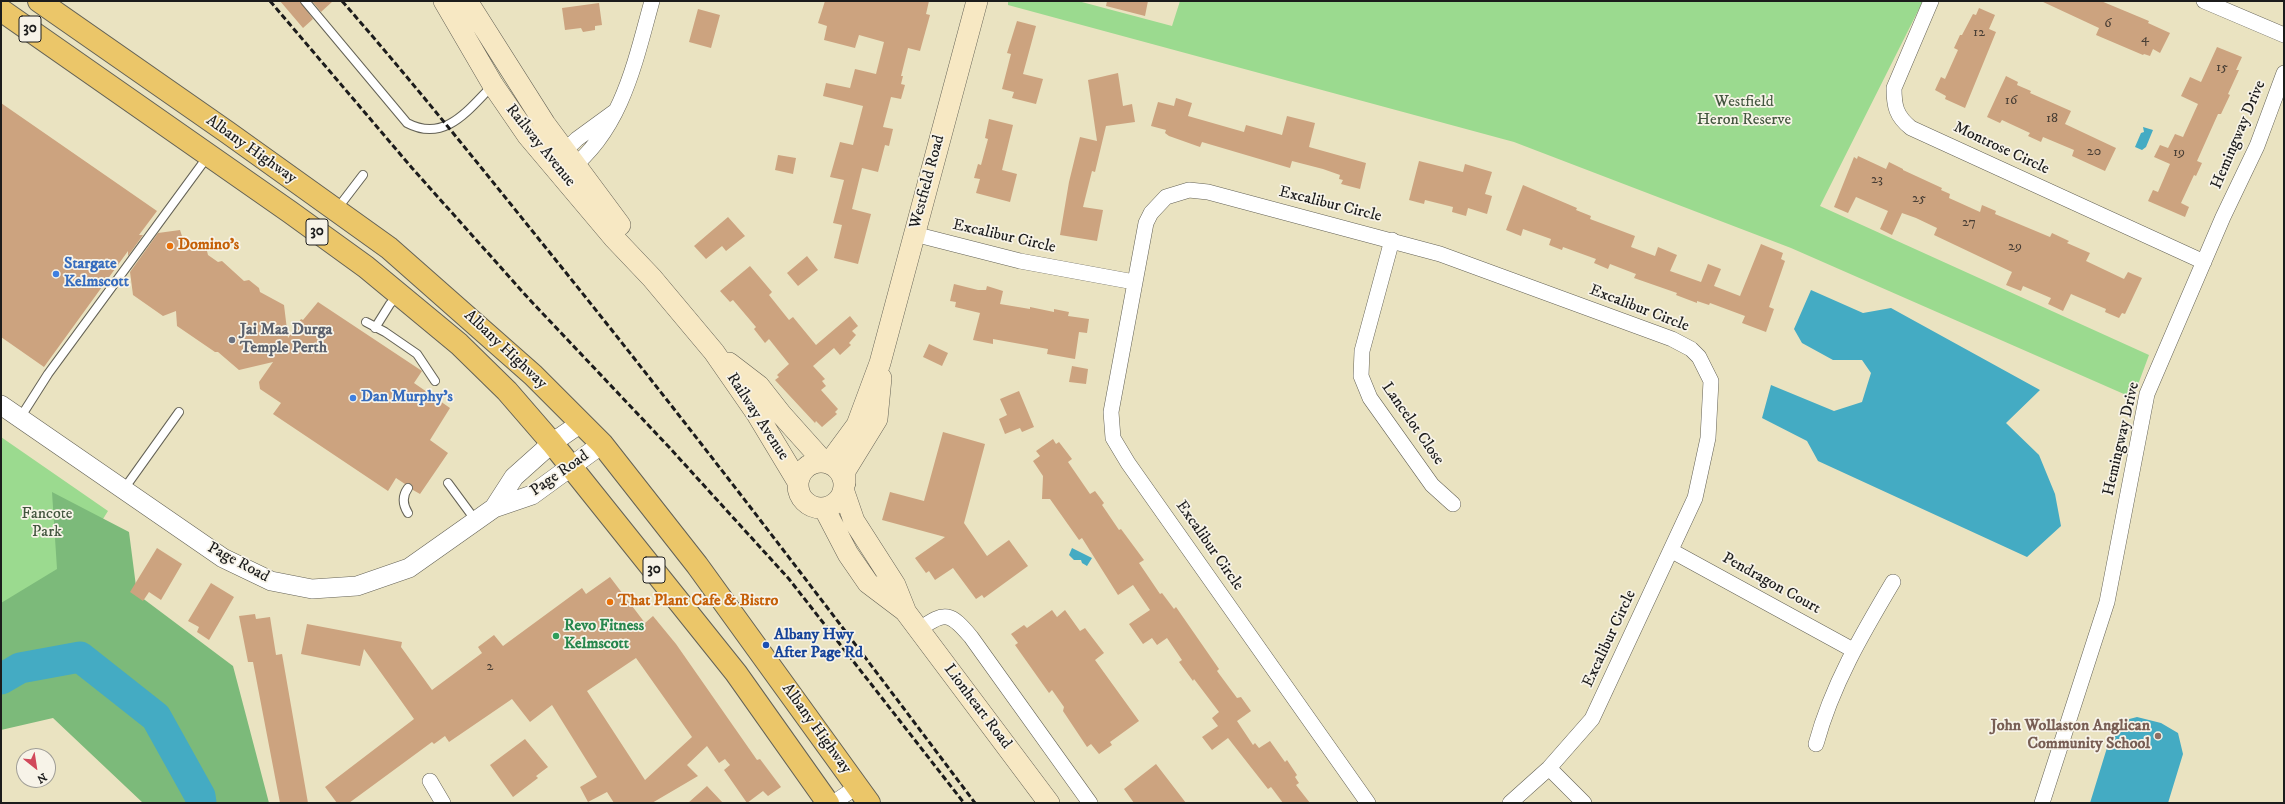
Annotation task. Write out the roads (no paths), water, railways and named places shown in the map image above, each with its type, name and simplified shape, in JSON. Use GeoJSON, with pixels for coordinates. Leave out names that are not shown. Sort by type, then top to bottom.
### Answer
{"type":"FeatureCollection","features":[{"type":"Feature","properties":{"kind":"highway","name":"Albany Highway"},"geometry":{"type":"LineString","coordinates":[[39,1],[227,132],[389,248],[442,293],[533,375],[602,444],[697,565],[863,795]]}},
{"type":"Feature","properties":{"kind":"highway","name":"Albany Highway"},"geometry":{"type":"LineString","coordinates":[[1,10],[309,226],[399,294],[459,344],[507,391],[572,467],[736,673],[828,803]]}},
{"type":"Feature","properties":{"kind":"highway"},"geometry":{"type":"LineString","coordinates":[[209,155],[227,132]]}},
{"type":"Feature","properties":{"kind":"main road","name":"Railway Avenue"},"geometry":{"type":"LineString","coordinates":[[444,1],[493,85],[528,136],[564,163],[626,234],[652,278],[714,352],[757,414],[798,482]]}},
{"type":"Feature","properties":{"kind":"main road","name":"Railway Avenue"},"geometry":{"type":"LineString","coordinates":[[466,1],[542,119],[564,163]]}},
{"type":"Feature","properties":{"kind":"main road"},"geometry":{"type":"LineString","coordinates":[[466,1],[479,33],[500,70],[499,80],[493,85]]}},
{"type":"Feature","properties":{"kind":"main road","name":"Westfield Road"},"geometry":{"type":"LineString","coordinates":[[826,462],[857,425],[880,363],[977,1]]}},
{"type":"Feature","properties":{"kind":"main road","name":"Railway Avenue"},"geometry":{"type":"LineString","coordinates":[[714,352],[759,386],[781,414],[826,462]]}},
{"type":"Feature","properties":{"kind":"main road","name":"Westfield Road"},"geometry":{"type":"LineString","coordinates":[[844,488],[845,471],[877,420],[880,363]]}},
{"type":"Feature","properties":{"kind":"main road"},"geometry":{"type":"LineString","coordinates":[[818,462],[826,462],[838,468],[844,488],[836,503],[824,508],[817,508],[804,501],[798,489],[798,482],[807,467],[818,462]]}},
{"type":"Feature","properties":{"kind":"main road","name":"Lionheart Road"},"geometry":{"type":"LineString","coordinates":[[844,488],[854,521],[895,585],[905,611],[1049,803]]}},
{"type":"Feature","properties":{"kind":"main road","name":"Lionheart Road"},"geometry":{"type":"LineString","coordinates":[[824,508],[848,554],[868,582],[905,611]]}},
{"type":"Feature","properties":{"kind":"street"},"geometry":{"type":"LineString","coordinates":[[564,163],[615,112],[630,81],[652,1]]}},
{"type":"Feature","properties":{"kind":"street","name":"Montrose Circle"},"geometry":{"type":"LineString","coordinates":[[1931,1],[1894,88],[1894,104],[1902,121],[1911,128],[1932,138],[2204,262]]}},
{"type":"Feature","properties":{"kind":"street"},"geometry":{"type":"LineString","coordinates":[[2204,1],[2284,35]]}},
{"type":"Feature","properties":{"kind":"street","name":"Hemingway Drive"},"geometry":{"type":"LineString","coordinates":[[2042,803],[2107,602],[2147,394],[2204,262],[2257,146],[2284,73]]}},
{"type":"Feature","properties":{"kind":"street","name":"Excalibur Circle"},"geometry":{"type":"LineString","coordinates":[[1368,803],[1116,444],[1112,430],[1111,412],[1146,223],[1151,213],[1166,197],[1181,192],[1208,192],[1392,240],[1469,264],[1672,339],[1691,349],[1699,357],[1711,381],[1708,438],[1703,472],[1695,498],[1672,551],[1592,719],[1549,768],[1510,803]]}},
{"type":"Feature","properties":{"kind":"street","name":"Excalibur Circle"},"geometry":{"type":"LineString","coordinates":[[914,234],[1020,261],[1134,282]]}},
{"type":"Feature","properties":{"kind":"street","name":"Lancelot Close"},"geometry":{"type":"LineString","coordinates":[[1392,240],[1362,350],[1361,376],[1370,398],[1432,485],[1453,504]]}},
{"type":"Feature","properties":{"kind":"street","name":"Page Road"},"geometry":{"type":"LineString","coordinates":[[1,405],[204,546],[240,568],[282,584],[312,589],[357,586],[396,574],[420,562],[477,522],[494,508],[514,477],[552,443],[581,423]]}},
{"type":"Feature","properties":{"kind":"street","name":"Page Road"},"geometry":{"type":"LineString","coordinates":[[494,508],[532,495],[602,444]]}},
{"type":"Feature","properties":{"kind":"street","name":"Pendragon Court"},"geometry":{"type":"LineString","coordinates":[[1672,551],[1852,650]]}},
{"type":"Feature","properties":{"kind":"street"},"geometry":{"type":"LineString","coordinates":[[1816,744],[1824,714],[1852,650],[1893,582]]}},
{"type":"Feature","properties":{"kind":"street"},"geometry":{"type":"LineString","coordinates":[[919,630],[934,618],[946,617],[957,620],[971,637],[1090,803]]}},
{"type":"Feature","properties":{"kind":"street"},"geometry":{"type":"LineString","coordinates":[[1549,768],[1584,803]]}},
{"type":"Feature","properties":{"kind":"street"},"geometry":{"type":"LineString","coordinates":[[430,781],[443,803]]}},
{"type":"Feature","properties":{"kind":"street"},"geometry":{"type":"LineString","coordinates":[[833,803],[863,795]]}},
{"type":"Feature","properties":{"kind":"lane"},"geometry":{"type":"LineString","coordinates":[[305,1],[407,123],[431,130],[448,126],[458,119],[493,85]]}},
{"type":"Feature","properties":{"kind":"lane"},"geometry":{"type":"LineString","coordinates":[[19,418],[48,374],[209,155]]}},
{"type":"Feature","properties":{"kind":"lane"},"geometry":{"type":"LineString","coordinates":[[336,210],[363,175]]}},
{"type":"Feature","properties":{"kind":"lane"},"geometry":{"type":"LineString","coordinates":[[375,328],[390,304],[399,294]]}},
{"type":"Feature","properties":{"kind":"lane"},"geometry":{"type":"LineString","coordinates":[[366,322],[417,354],[435,381]]}},
{"type":"Feature","properties":{"kind":"lane"},"geometry":{"type":"LineString","coordinates":[[123,490],[179,412]]}},
{"type":"Feature","properties":{"kind":"lane"},"geometry":{"type":"LineString","coordinates":[[448,484],[477,522]]}},
{"type":"Feature","properties":{"kind":"lane"},"geometry":{"type":"LineString","coordinates":[[408,488],[404,496],[405,508],[408,513]]}},
{"type":"Feature","properties":{"kind":"water"},"geometry":{"type":"Polygon","coordinates":[[[2143,127],[2153,130],[2146,147],[2142,150],[2135,147],[2141,133],[2144,132],[2143,127]]]}},
{"type":"Feature","properties":{"kind":"water"},"geometry":{"type":"Polygon","coordinates":[[[1811,290],[1863,313],[1891,308],[2040,390],[2006,423],[2039,455],[2055,494],[2061,526],[2027,557],[1818,461],[1807,441],[1762,418],[1771,385],[1834,411],[1862,402],[1871,373],[1862,360],[1833,360],[1802,343],[1794,329],[1811,290]]]}},
{"type":"Feature","properties":{"kind":"water"},"geometry":{"type":"Polygon","coordinates":[[[1072,548],[1092,558],[1087,566],[1082,563],[1081,560],[1074,560],[1069,555],[1072,548]]]}},
{"type":"Feature","properties":{"kind":"water"},"geometry":{"type":"Polygon","coordinates":[[[2137,717],[2161,723],[2178,733],[2183,754],[2168,803],[2090,803],[2110,738],[2118,722],[2137,717]]]}},
{"type":"Feature","properties":{"kind":"waterway"},"geometry":{"type":"LineString","coordinates":[[1,679],[20,668],[80,657],[156,717],[200,796],[201,803]]}},
{"type":"Feature","properties":{"kind":"railway"},"geometry":{"type":"LineString","coordinates":[[270,1],[412,168],[529,299],[668,446],[789,579],[964,803]]}},
{"type":"Feature","properties":{"kind":"railway"},"geometry":{"type":"LineString","coordinates":[[342,1],[468,151],[652,381],[815,591],[975,803]]}},
{"type":"Feature","properties":{"kind":"place","name":"Domino's"},"geometry":{"type":"Point","coordinates":[170,246]}},
{"type":"Feature","properties":{"kind":"place","name":"Stargate Kelmscott"},"geometry":{"type":"Point","coordinates":[56,274]}},
{"type":"Feature","properties":{"kind":"place","name":"Jai Maa Durga Temple Perth"},"geometry":{"type":"Point","coordinates":[232,340]}},
{"type":"Feature","properties":{"kind":"place","name":"Dan Murphy's"},"geometry":{"type":"Point","coordinates":[353,398]}},
{"type":"Feature","properties":{"kind":"place","name":"That Plant Cafe & Bistro"},"geometry":{"type":"Point","coordinates":[610,602]}},
{"type":"Feature","properties":{"kind":"place","name":"Revo Fitness Kelmscott"},"geometry":{"type":"Point","coordinates":[556,636]}},
{"type":"Feature","properties":{"kind":"place","name":"Albany Hwy After Page Rd"},"geometry":{"type":"Point","coordinates":[766,645]}},
{"type":"Feature","properties":{"kind":"place","name":"John Wollaston Anglican Community School"},"geometry":{"type":"Point","coordinates":[2158,736]}},
{"type":"Feature","properties":{"kind":"park label","name":"Westfield Heron Reserve"},"geometry":{"type":"Point","coordinates":[1744,112]}},
{"type":"Feature","properties":{"kind":"park label","name":"Fancote Park"},"geometry":{"type":"Point","coordinates":[47,524]}}]}
